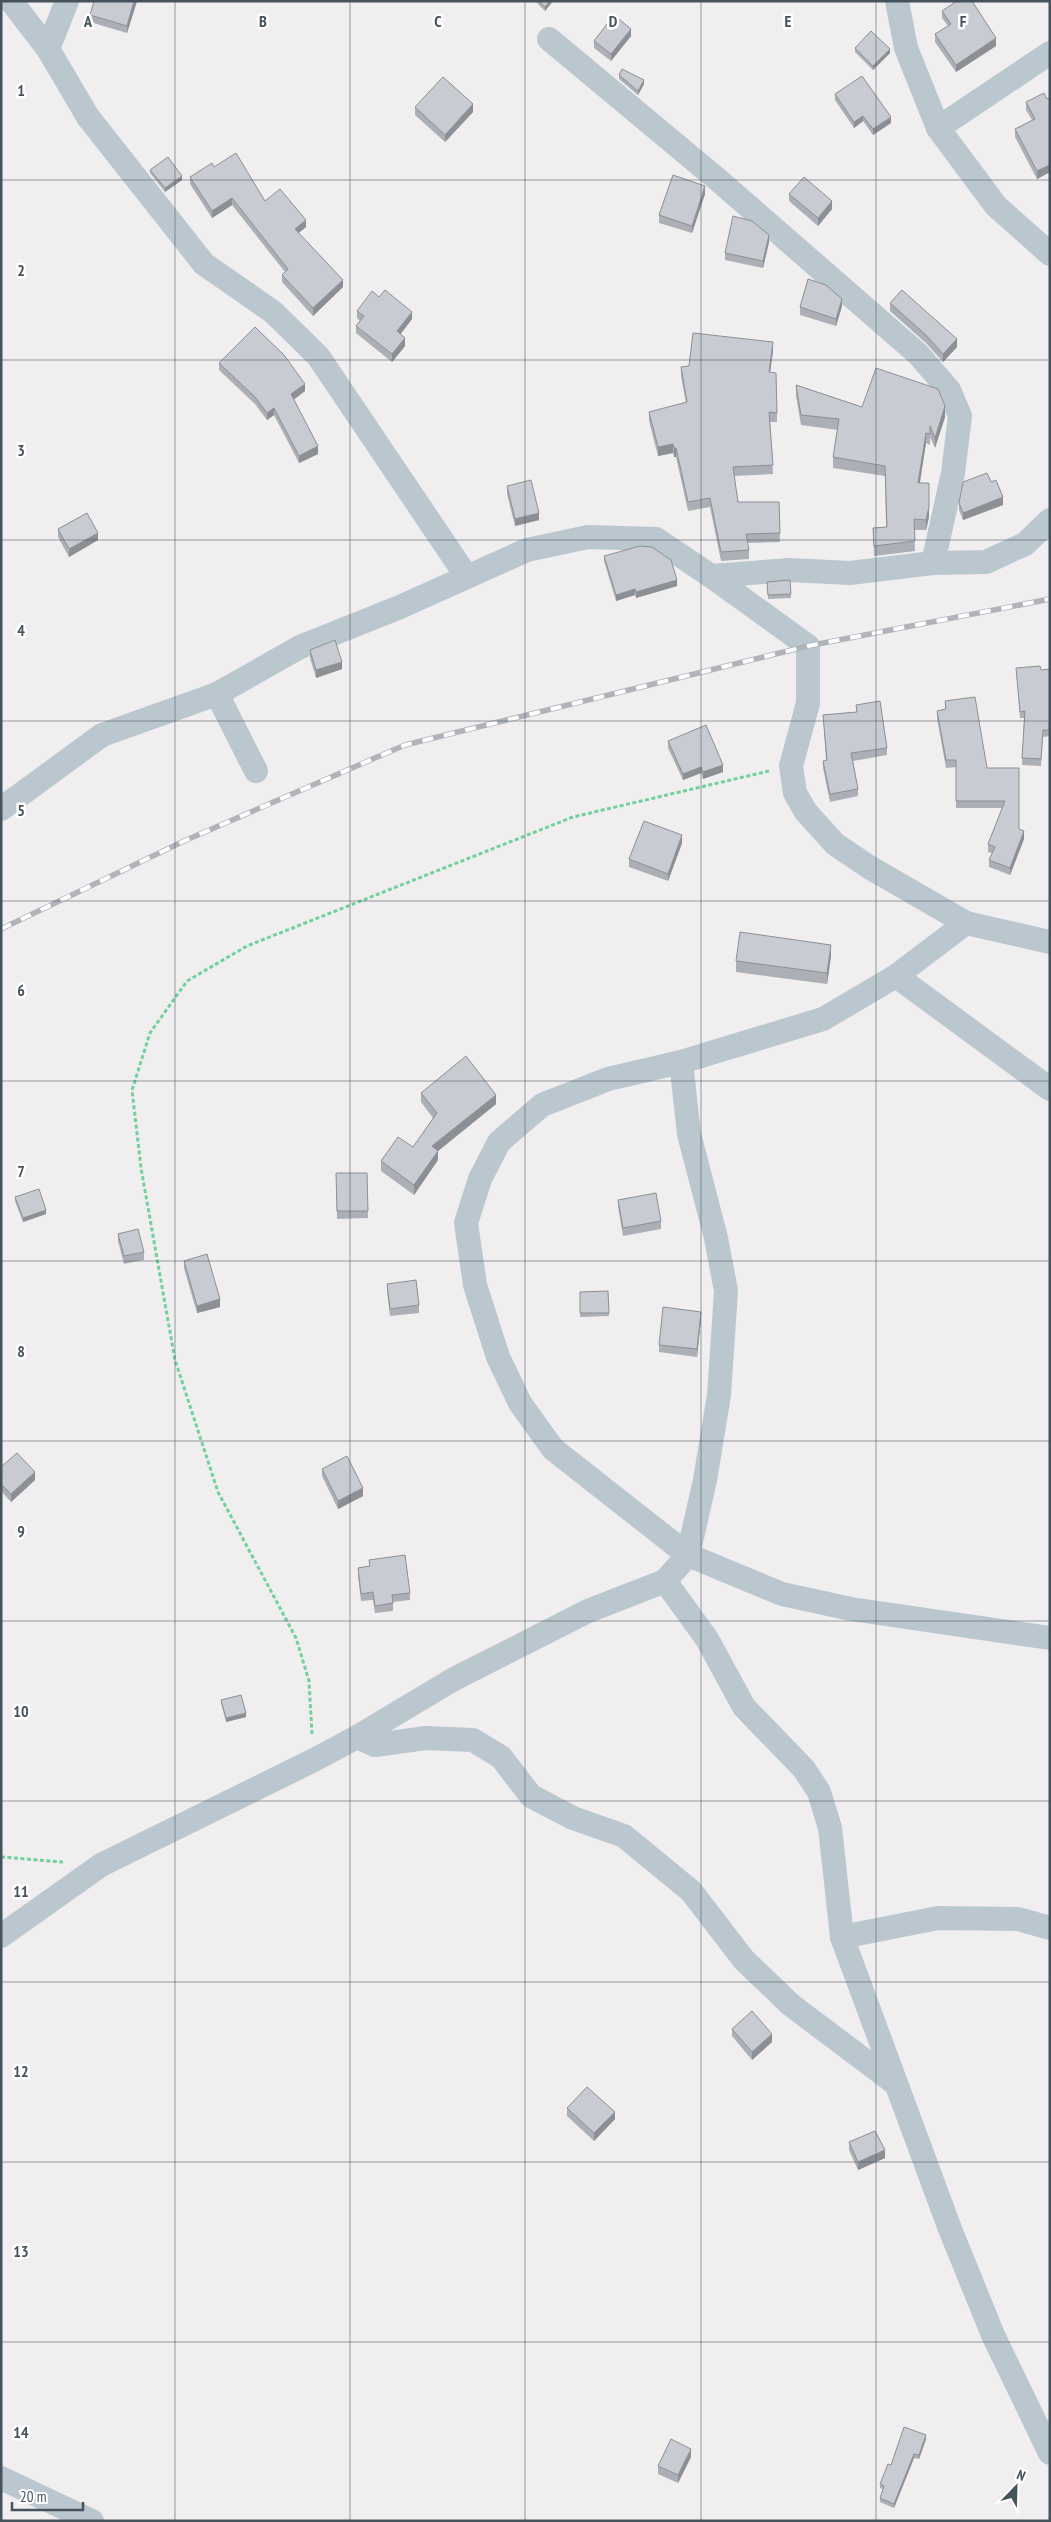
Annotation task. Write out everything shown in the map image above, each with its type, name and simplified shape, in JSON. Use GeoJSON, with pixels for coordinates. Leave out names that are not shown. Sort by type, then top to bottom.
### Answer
{"type":"FeatureCollection","features":[{"type":"Feature","properties":{"kind":"street"},"geometry":{"type":"LineString","coordinates":[[11,1],[48,49],[88,117],[204,264],[274,312],[318,356],[467,577]]}},
{"type":"Feature","properties":{"kind":"street"},"geometry":{"type":"LineString","coordinates":[[48,49],[67,1]]}},
{"type":"Feature","properties":{"kind":"street"},"geometry":{"type":"LineString","coordinates":[[897,1],[906,48],[938,128],[996,206],[1050,254]]}},
{"type":"Feature","properties":{"kind":"street"},"geometry":{"type":"LineString","coordinates":[[549,39],[717,178],[918,354],[949,390],[960,416],[953,473],[933,563]]}},
{"type":"Feature","properties":{"kind":"street"},"geometry":{"type":"LineString","coordinates":[[938,128],[1050,53]]}},
{"type":"Feature","properties":{"kind":"street"},"geometry":{"type":"LineString","coordinates":[[711,576],[790,570],[850,573],[933,563],[986,562],[1025,544],[1050,520]]}},
{"type":"Feature","properties":{"kind":"street"},"geometry":{"type":"LineString","coordinates":[[1,809],[102,735],[216,694],[300,647],[400,607],[527,550],[588,537],[656,539],[808,646],[808,703],[791,766],[795,793],[806,812],[835,844],[869,867],[966,923],[1050,942]]}},
{"type":"Feature","properties":{"kind":"street"},"geometry":{"type":"LineString","coordinates":[[216,694],[256,771]]}},
{"type":"Feature","properties":{"kind":"street"},"geometry":{"type":"LineString","coordinates":[[966,923],[896,976],[823,1019],[681,1062],[608,1079],[542,1105],[499,1142],[480,1179],[466,1223],[475,1285],[498,1357],[520,1403],[553,1449],[688,1555],[782,1594],[851,1609],[1050,1638]]}},
{"type":"Feature","properties":{"kind":"street"},"geometry":{"type":"LineString","coordinates":[[896,976],[1050,1089]]}},
{"type":"Feature","properties":{"kind":"street"},"geometry":{"type":"LineString","coordinates":[[1,1936],[101,1866],[357,1738],[454,1679],[588,1612],[665,1581],[688,1555],[705,1480],[719,1395],[726,1291],[716,1238],[689,1134],[681,1062]]}},
{"type":"Feature","properties":{"kind":"street"},"geometry":{"type":"LineString","coordinates":[[665,1581],[707,1639],[744,1707],[804,1769],[819,1792],[830,1828],[842,1937],[950,2229],[993,2335],[1050,2453]]}},
{"type":"Feature","properties":{"kind":"street"},"geometry":{"type":"LineString","coordinates":[[357,1738],[375,1744],[426,1738],[473,1740],[500,1756],[531,1796],[573,1818],[624,1836],[691,1891],[744,1960],[790,2005],[896,2084]]}},
{"type":"Feature","properties":{"kind":"street"},"geometry":{"type":"LineString","coordinates":[[842,1937],[938,1918],[1018,1919],[1050,1928]]}},
{"type":"Feature","properties":{"kind":"street"},"geometry":{"type":"LineString","coordinates":[[1,2478],[92,2521]]}},
{"type":"Feature","properties":{"kind":"path"},"geometry":{"type":"LineString","coordinates":[[314,1760],[309,1681],[296,1638],[218,1492],[175,1360],[141,1168],[132,1090],[150,1032],[187,980],[247,946],[573,817],[791,766]]}},
{"type":"Feature","properties":{"kind":"path"},"geometry":{"type":"LineString","coordinates":[[1,1857],[65,1862]]}},
{"type":"Feature","properties":{"kind":"building"},"geometry":{"type":"Polygon","coordinates":[[[94,1],[134,1],[127,26],[90,15],[94,1]]]}},
{"type":"Feature","properties":{"kind":"building"},"geometry":{"type":"Polygon","coordinates":[[[539,1],[550,1],[545,7],[539,1]]]}},
{"type":"Feature","properties":{"kind":"building"},"geometry":{"type":"Polygon","coordinates":[[[957,1],[972,1],[996,38],[956,65],[935,34],[951,24],[942,11],[957,1]]]}},
{"type":"Feature","properties":{"kind":"building"},"geometry":{"type":"Polygon","coordinates":[[[614,15],[631,29],[611,54],[594,41],[614,15]]]}},
{"type":"Feature","properties":{"kind":"building"},"geometry":{"type":"Polygon","coordinates":[[[871,31],[890,49],[873,66],[855,48],[871,31]]]}},
{"type":"Feature","properties":{"kind":"building"},"geometry":{"type":"Polygon","coordinates":[[[622,69],[644,80],[638,91],[619,75],[622,69]]]}},
{"type":"Feature","properties":{"kind":"building"},"geometry":{"type":"Polygon","coordinates":[[[862,76],[891,117],[873,129],[863,116],[854,122],[835,94],[862,76]]]}},
{"type":"Feature","properties":{"kind":"building"},"geometry":{"type":"Polygon","coordinates":[[[443,77],[473,104],[445,135],[415,107],[443,77]]]}},
{"type":"Feature","properties":{"kind":"building"},"geometry":{"type":"Polygon","coordinates":[[[1044,93],[1047,99],[1050,98],[1050,165],[1037,171],[1015,129],[1035,119],[1026,102],[1044,93]]]}},
{"type":"Feature","properties":{"kind":"building"},"geometry":{"type":"Polygon","coordinates":[[[236,153],[265,201],[280,189],[306,220],[295,229],[343,280],[313,308],[282,275],[288,269],[232,198],[212,211],[190,177],[212,163],[214,167],[236,153]]]}},
{"type":"Feature","properties":{"kind":"building"},"geometry":{"type":"Polygon","coordinates":[[[168,157],[182,176],[165,188],[150,170],[168,157]]]}},
{"type":"Feature","properties":{"kind":"building"},"geometry":{"type":"Polygon","coordinates":[[[673,175],[705,186],[692,226],[659,215],[673,175]]]}},
{"type":"Feature","properties":{"kind":"building"},"geometry":{"type":"Polygon","coordinates":[[[804,177],[832,201],[818,218],[789,194],[804,177]]]}},
{"type":"Feature","properties":{"kind":"building"},"geometry":{"type":"Polygon","coordinates":[[[733,216],[752,221],[769,235],[763,261],[725,253],[733,216]]]}},
{"type":"Feature","properties":{"kind":"building"},"geometry":{"type":"Polygon","coordinates":[[[808,279],[826,285],[842,299],[836,319],[800,307],[808,279]]]}},
{"type":"Feature","properties":{"kind":"building"},"geometry":{"type":"Polygon","coordinates":[[[385,290],[412,312],[397,331],[405,338],[392,354],[356,326],[364,316],[357,311],[372,291],[379,297],[385,290]]]}},
{"type":"Feature","properties":{"kind":"building"},"geometry":{"type":"Polygon","coordinates":[[[902,290],[957,339],[943,354],[927,336],[890,303],[902,290]]]}},
{"type":"Feature","properties":{"kind":"building"},"geometry":{"type":"Polygon","coordinates":[[[255,327],[284,355],[305,384],[291,394],[318,446],[299,456],[274,408],[267,413],[255,397],[219,363],[255,327]]]}},
{"type":"Feature","properties":{"kind":"building"},"geometry":{"type":"Polygon","coordinates":[[[693,333],[773,342],[769,372],[776,373],[777,413],[769,412],[773,465],[733,467],[738,502],[779,502],[780,533],[746,534],[749,550],[721,552],[710,498],[688,502],[676,448],[674,448],[673,444],[658,447],[649,412],[687,402],[681,367],[689,366],[693,333]]]}},
{"type":"Feature","properties":{"kind":"building"},"geometry":{"type":"Polygon","coordinates":[[[876,368],[938,389],[945,406],[935,438],[930,426],[930,434],[926,433],[918,483],[929,483],[929,507],[926,520],[914,519],[915,541],[874,546],[873,528],[887,527],[885,466],[833,457],[839,419],[801,415],[796,385],[862,407],[876,368]]]}},
{"type":"Feature","properties":{"kind":"building"},"geometry":{"type":"Polygon","coordinates":[[[987,473],[991,482],[996,480],[1003,497],[963,513],[959,503],[963,482],[987,473]]]}},
{"type":"Feature","properties":{"kind":"building"},"geometry":{"type":"Polygon","coordinates":[[[531,480],[539,513],[515,519],[507,486],[531,480]]]}},
{"type":"Feature","properties":{"kind":"building"},"geometry":{"type":"Polygon","coordinates":[[[87,513],[98,533],[69,549],[58,529],[87,513]]]}},
{"type":"Feature","properties":{"kind":"building"},"geometry":{"type":"Polygon","coordinates":[[[640,546],[652,547],[671,560],[677,580],[636,592],[635,589],[616,595],[604,556],[640,546]]]}},
{"type":"Feature","properties":{"kind":"building"},"geometry":{"type":"Polygon","coordinates":[[[790,580],[791,594],[768,595],[767,582],[790,580]]]}},
{"type":"Feature","properties":{"kind":"building"},"geometry":{"type":"Polygon","coordinates":[[[335,640],[342,662],[316,670],[310,650],[335,640]]]}},
{"type":"Feature","properties":{"kind":"building"},"geometry":{"type":"Polygon","coordinates":[[[1040,666],[1041,670],[1050,669],[1050,730],[1043,730],[1041,759],[1022,758],[1025,711],[1020,712],[1016,668],[1040,666]]]}},
{"type":"Feature","properties":{"kind":"building"},"geometry":{"type":"Polygon","coordinates":[[[975,697],[987,768],[1019,768],[1019,829],[1024,831],[1010,868],[989,860],[995,847],[988,844],[1005,801],[956,801],[956,760],[946,760],[937,711],[946,709],[945,701],[975,697]]]}},
{"type":"Feature","properties":{"kind":"building"},"geometry":{"type":"Polygon","coordinates":[[[880,701],[887,748],[851,753],[858,789],[830,794],[823,761],[827,760],[823,715],[857,712],[856,705],[880,701]]]}},
{"type":"Feature","properties":{"kind":"building"},"geometry":{"type":"Polygon","coordinates":[[[706,725],[723,765],[703,772],[701,767],[683,774],[668,741],[706,725]]]}},
{"type":"Feature","properties":{"kind":"building"},"geometry":{"type":"Polygon","coordinates":[[[644,821],[682,835],[668,874],[629,859],[644,821]]]}},
{"type":"Feature","properties":{"kind":"building"},"geometry":{"type":"Polygon","coordinates":[[[740,932],[831,945],[827,973],[736,961],[740,932]]]}},
{"type":"Feature","properties":{"kind":"building"},"geometry":{"type":"Polygon","coordinates":[[[466,1056],[496,1095],[432,1146],[438,1151],[414,1185],[381,1161],[398,1137],[413,1147],[437,1113],[421,1093],[466,1056]]]}},
{"type":"Feature","properties":{"kind":"building"},"geometry":{"type":"Polygon","coordinates":[[[336,1173],[367,1173],[368,1211],[337,1211],[336,1173]]]}},
{"type":"Feature","properties":{"kind":"building"},"geometry":{"type":"Polygon","coordinates":[[[39,1189],[46,1210],[23,1218],[15,1197],[39,1189]]]}},
{"type":"Feature","properties":{"kind":"building"},"geometry":{"type":"Polygon","coordinates":[[[656,1193],[661,1221],[623,1228],[618,1200],[656,1193]]]}},
{"type":"Feature","properties":{"kind":"building"},"geometry":{"type":"Polygon","coordinates":[[[138,1229],[144,1252],[124,1256],[118,1234],[138,1229]]]}},
{"type":"Feature","properties":{"kind":"building"},"geometry":{"type":"Polygon","coordinates":[[[207,1254],[220,1299],[197,1306],[184,1261],[207,1254]]]}},
{"type":"Feature","properties":{"kind":"building"},"geometry":{"type":"Polygon","coordinates":[[[416,1280],[419,1305],[390,1309],[387,1284],[416,1280]]]}},
{"type":"Feature","properties":{"kind":"building"},"geometry":{"type":"Polygon","coordinates":[[[608,1291],[609,1313],[580,1313],[580,1292],[608,1291]]]}},
{"type":"Feature","properties":{"kind":"building"},"geometry":{"type":"Polygon","coordinates":[[[663,1307],[701,1312],[697,1349],[659,1345],[663,1307]]]}},
{"type":"Feature","properties":{"kind":"building"},"geometry":{"type":"Polygon","coordinates":[[[17,1453],[35,1472],[11,1494],[1,1484],[1,1467],[17,1453]]]}},
{"type":"Feature","properties":{"kind":"building"},"geometry":{"type":"Polygon","coordinates":[[[347,1456],[363,1488],[338,1501],[322,1469],[347,1456]]]}},
{"type":"Feature","properties":{"kind":"building"},"geometry":{"type":"Polygon","coordinates":[[[405,1555],[410,1593],[392,1595],[393,1603],[375,1606],[373,1592],[361,1594],[358,1568],[370,1566],[369,1560],[405,1555]]]}},
{"type":"Feature","properties":{"kind":"building"},"geometry":{"type":"Polygon","coordinates":[[[241,1695],[246,1713],[226,1718],[221,1700],[241,1695]]]}},
{"type":"Feature","properties":{"kind":"building"},"geometry":{"type":"Polygon","coordinates":[[[752,2011],[772,2034],[752,2052],[732,2029],[752,2011]]]}},
{"type":"Feature","properties":{"kind":"building"},"geometry":{"type":"Polygon","coordinates":[[[587,2087],[615,2112],[594,2133],[567,2108],[587,2087]]]}},
{"type":"Feature","properties":{"kind":"building"},"geometry":{"type":"Polygon","coordinates":[[[875,2131],[885,2150],[858,2162],[849,2142],[875,2131]]]}},
{"type":"Feature","properties":{"kind":"building"},"geometry":{"type":"Polygon","coordinates":[[[904,2427],[926,2435],[919,2455],[914,2454],[894,2504],[880,2498],[884,2486],[880,2484],[888,2464],[891,2465],[904,2427]]]}},
{"type":"Feature","properties":{"kind":"building"},"geometry":{"type":"Polygon","coordinates":[[[671,2439],[691,2449],[678,2475],[658,2466],[671,2439]]]}},
{"type":"Feature","properties":{"kind":"railway"},"geometry":{"type":"LineString","coordinates":[[1,929],[184,841],[405,745],[808,646],[1050,599]]}}]}
